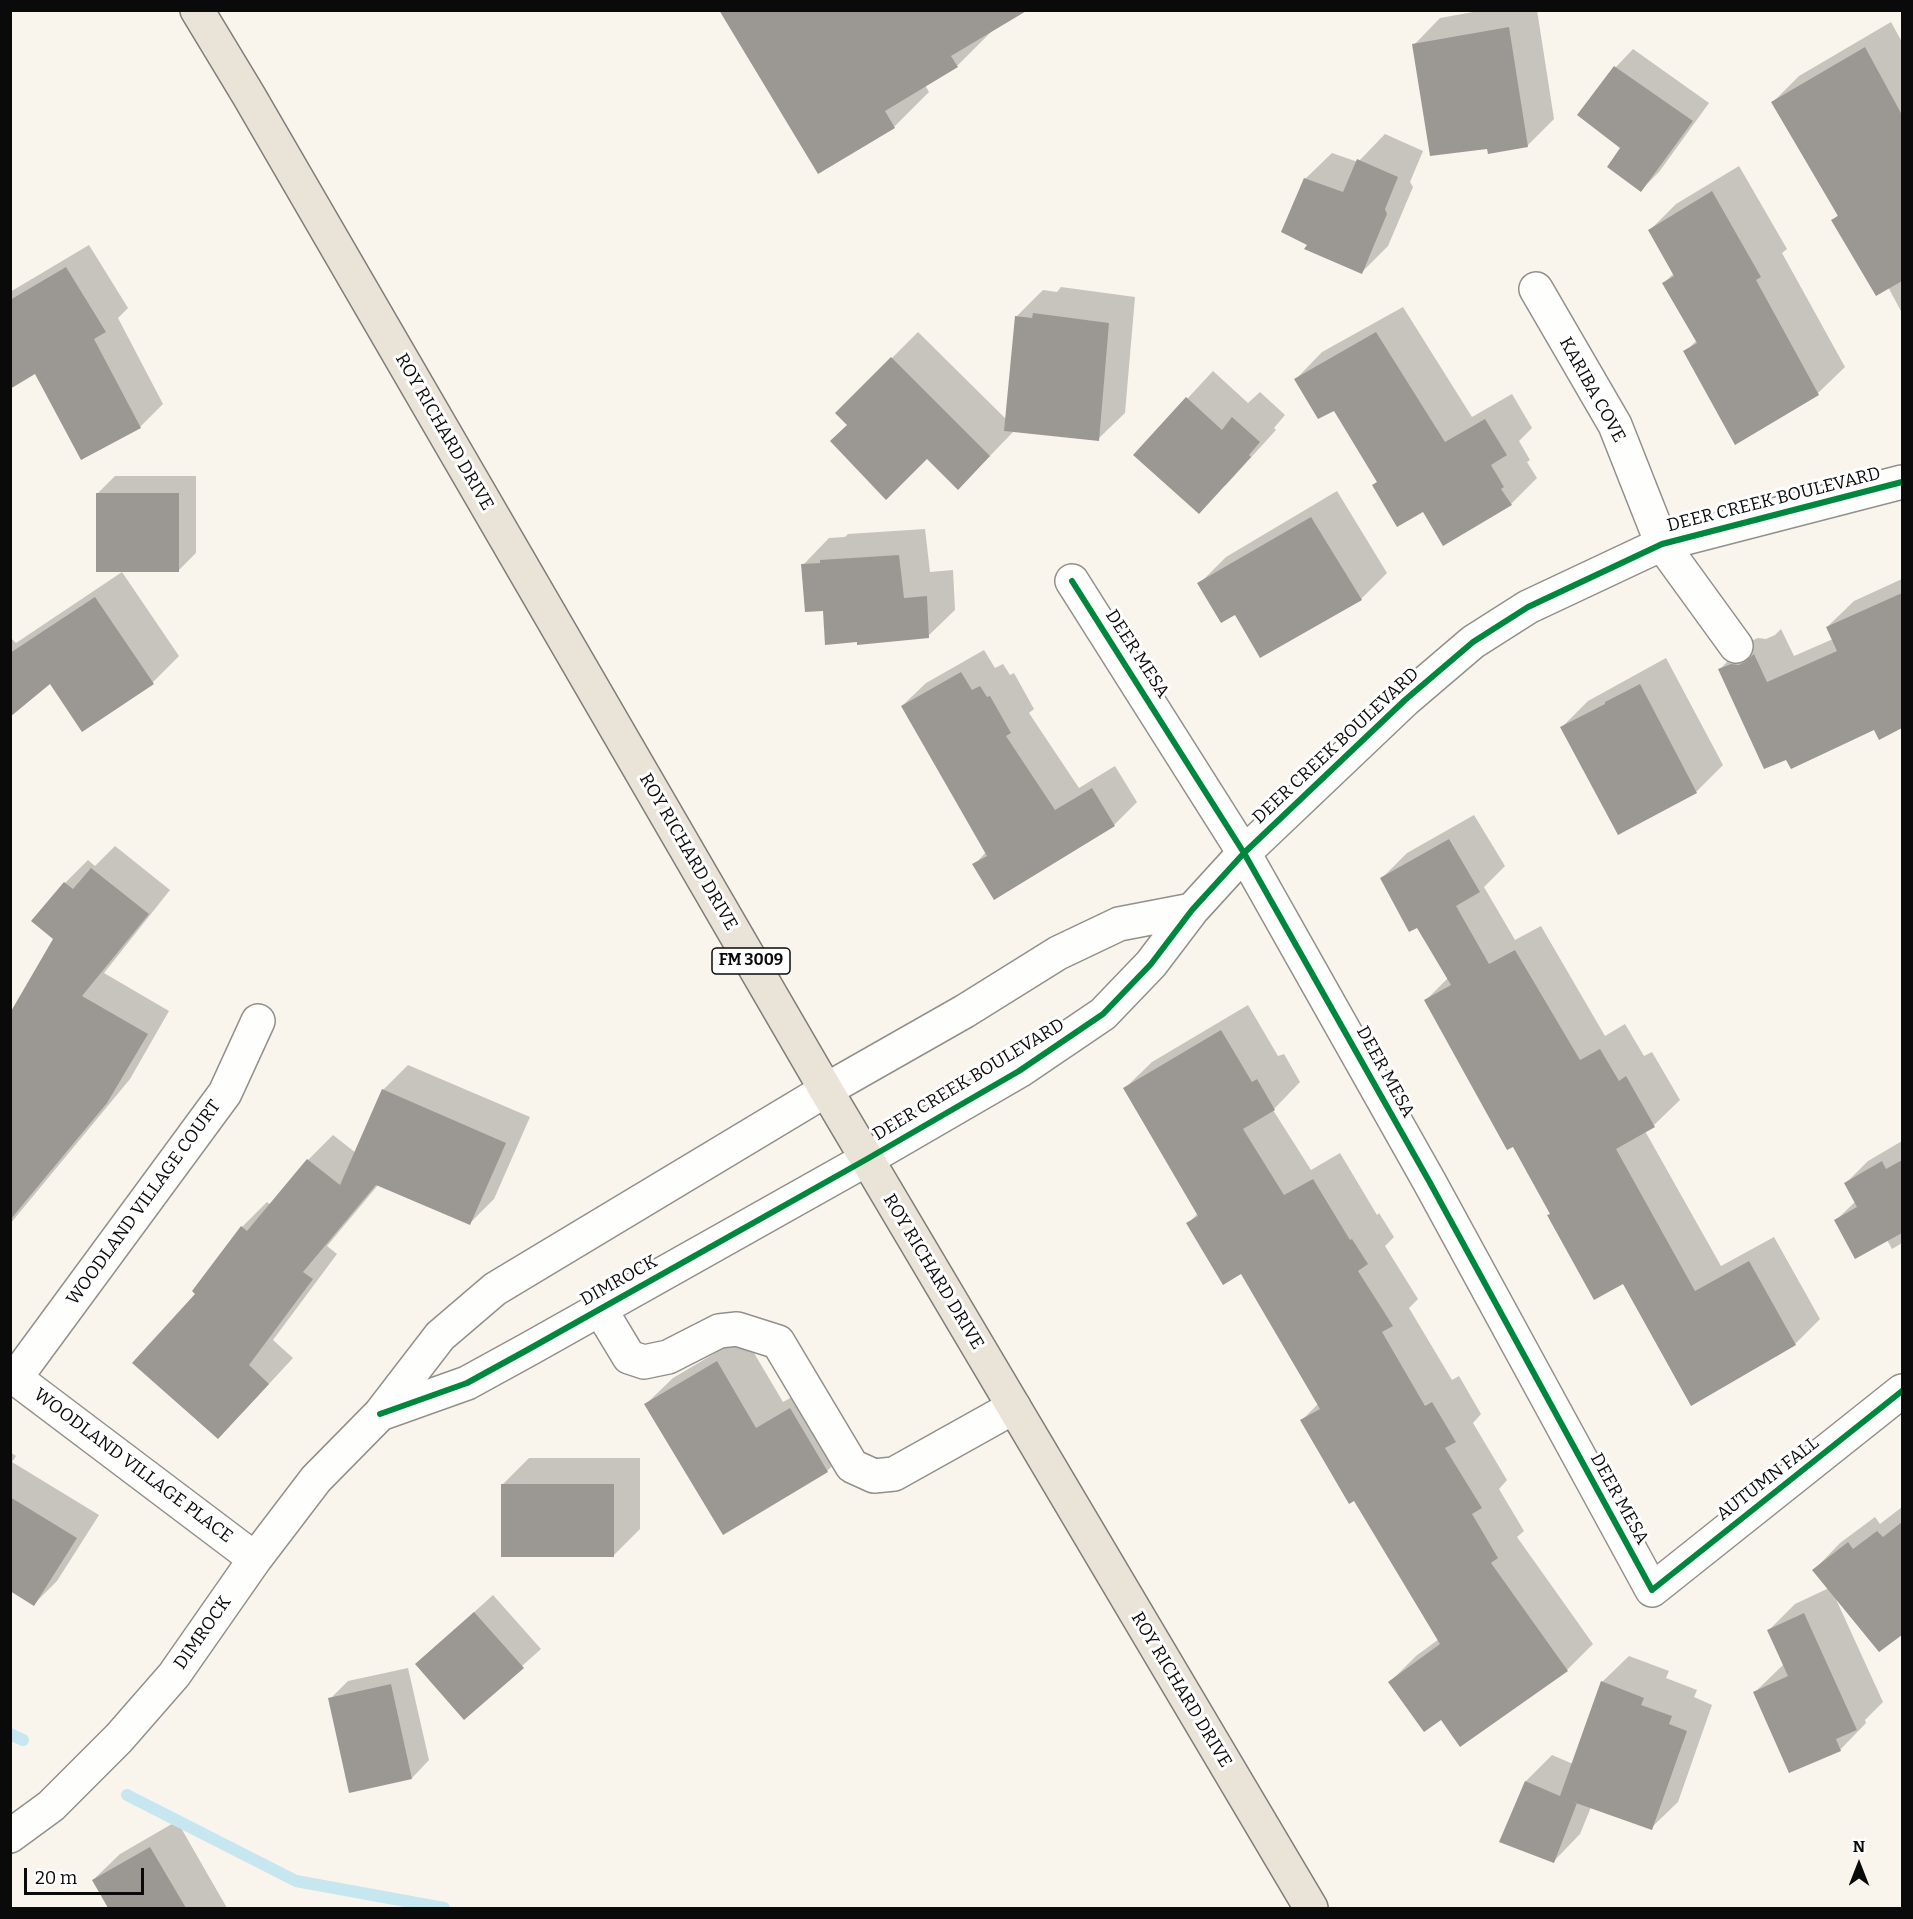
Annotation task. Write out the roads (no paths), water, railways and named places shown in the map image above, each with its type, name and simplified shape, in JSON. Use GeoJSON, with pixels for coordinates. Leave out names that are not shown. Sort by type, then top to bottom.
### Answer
{"type":"FeatureCollection","features":[{"type":"Feature","properties":{"kind":"main road","name":"ROY RICHARD DRIVE"},"geometry":{"type":"LineString","coordinates":[[197,10],[297,178],[826,1090],[1311,1908]]}},
{"type":"Feature","properties":{"kind":"street","name":"KARIBA COVE"},"geometry":{"type":"LineString","coordinates":[[1536,289],[1615,425],[1662,544],[1736,645]]}},
{"type":"Feature","properties":{"kind":"street","name":"DEER CREEK BOULEVARD"},"geometry":{"type":"LineString","coordinates":[[867,1159],[1019,1071],[1104,1014],[1151,964],[1192,910],[1244,853],[1405,700],[1473,642],[1528,608],[1662,544],[1902,482]]}},
{"type":"Feature","properties":{"kind":"street","name":"DEER MESA"},"geometry":{"type":"LineString","coordinates":[[1072,581],[1244,853],[1429,1181],[1652,1590]]}},
{"type":"Feature","properties":{"kind":"street"},"geometry":{"type":"LineString","coordinates":[[826,1090],[965,1011],[1058,953],[1119,924],[1192,910]]}},
{"type":"Feature","properties":{"kind":"street","name":"WOODLAND VILLAGE COURT"},"geometry":{"type":"LineString","coordinates":[[13,1376],[225,1093],[258,1020]]}},
{"type":"Feature","properties":{"kind":"street","name":"DIMROCK"},"geometry":{"type":"LineString","coordinates":[[10,1836],[51,1806],[119,1738],[174,1675],[255,1559],[315,1479],[380,1414],[440,1336],[495,1289],[826,1090]]}},
{"type":"Feature","properties":{"kind":"street","name":"DIMROCK"},"geometry":{"type":"LineString","coordinates":[[380,1414],[467,1383],[867,1159]]}},
{"type":"Feature","properties":{"kind":"street"},"geometry":{"type":"LineString","coordinates":[[600,1310],[629,1358],[644,1362],[668,1358],[718,1331],[737,1329],[778,1342],[852,1466],[874,1476],[894,1474],[1014,1407]]}},
{"type":"Feature","properties":{"kind":"street","name":"WOODLAND VILLAGE PLACE"},"geometry":{"type":"LineString","coordinates":[[13,1376],[255,1559]]}},
{"type":"Feature","properties":{"kind":"street","name":"AUTUMN FALL"},"geometry":{"type":"LineString","coordinates":[[1652,1590],[1902,1391]]}},
{"type":"Feature","properties":{"kind":"waterway"},"geometry":{"type":"LineString","coordinates":[[10,1734],[23,1740]]}},
{"type":"Feature","properties":{"kind":"waterway"},"geometry":{"type":"LineString","coordinates":[[127,1795],[296,1881],[444,1908]]}}]}
